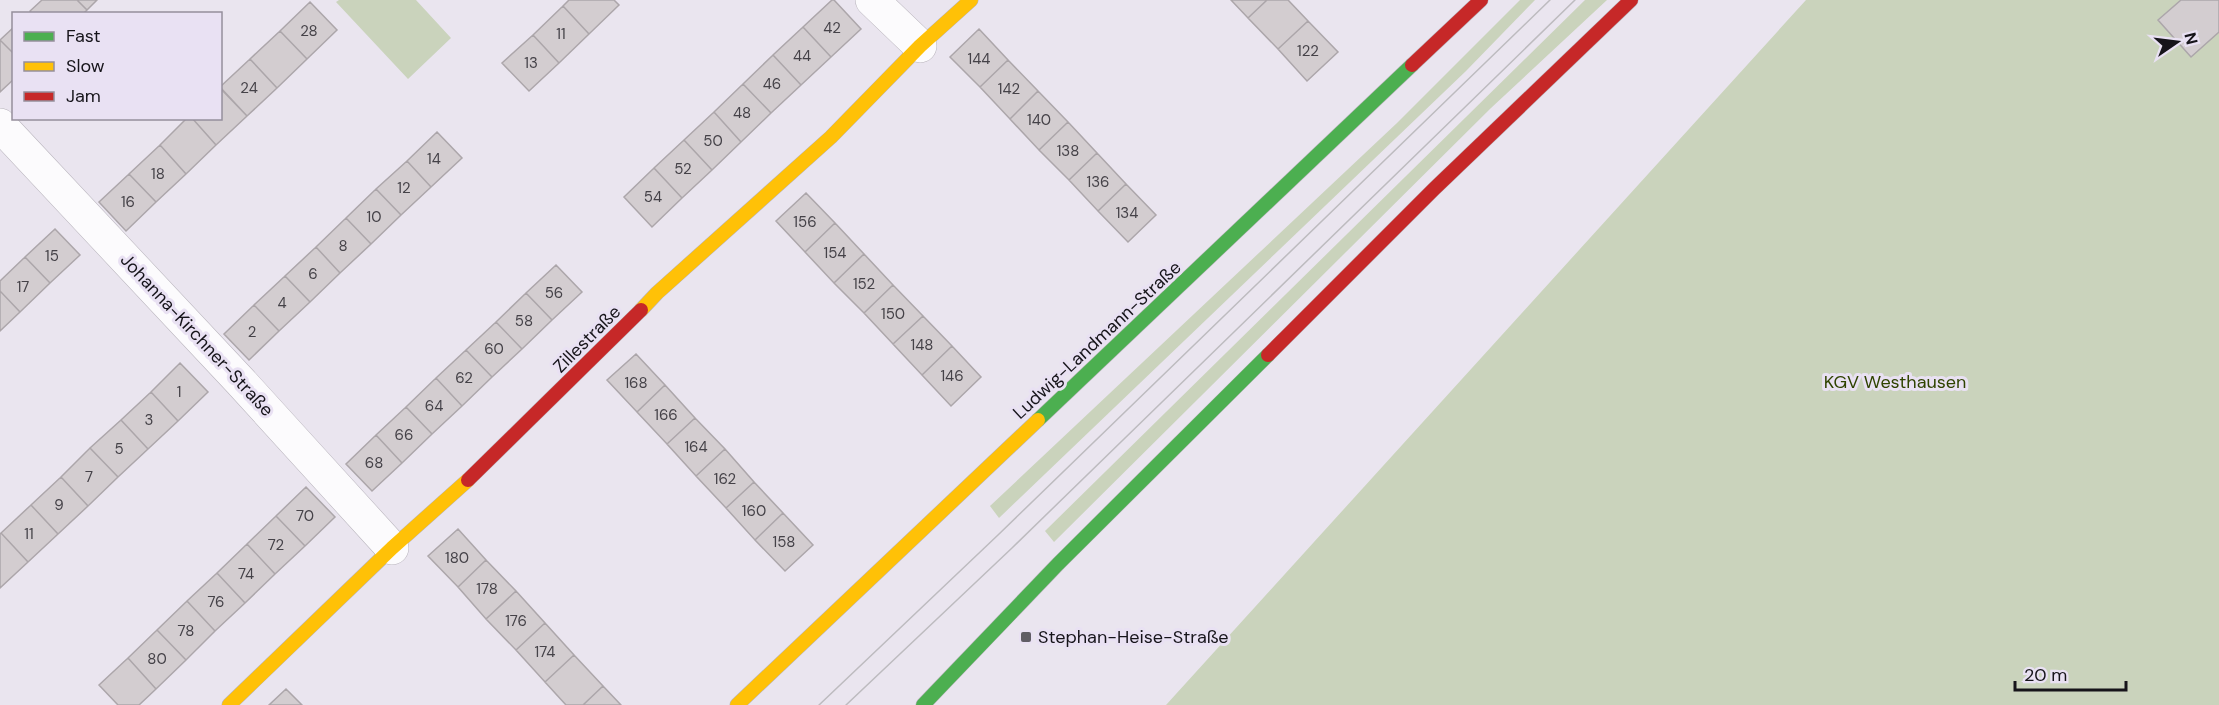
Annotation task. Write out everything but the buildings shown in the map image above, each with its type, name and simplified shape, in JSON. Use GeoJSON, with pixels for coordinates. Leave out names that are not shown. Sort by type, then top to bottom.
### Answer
{"type":"FeatureCollection","features":[{"type":"Feature","properties":{"kind":"main road","name":"Zillestraße"},"geometry":{"type":"LineString","coordinates":[[229,705],[392,548],[488,461],[627,326],[657,293],[831,137],[920,46],[971,0]]}},
{"type":"Feature","properties":{"kind":"main road","name":"Ludwig-Landmann-Straße"},"geometry":{"type":"LineString","coordinates":[[737,705],[1481,0]]}},
{"type":"Feature","properties":{"kind":"main road"},"geometry":{"type":"LineString","coordinates":[[923,705],[1058,564],[1434,189],[1631,0]]}},
{"type":"Feature","properties":{"kind":"street"},"geometry":{"type":"LineString","coordinates":[[872,0],[920,46]]}},
{"type":"Feature","properties":{"kind":"street","name":"Johanna-Kirchner-Straße"},"geometry":{"type":"LineString","coordinates":[[0,125],[240,381],[392,548]]}},
{"type":"Feature","properties":{"kind":"green space"},"geometry":{"type":"Polygon","coordinates":[[[339,0],[416,0],[451,38],[408,79],[336,2],[339,0]]]}},
{"type":"Feature","properties":{"kind":"green space"},"geometry":{"type":"Polygon","coordinates":[[[1520,0],[1535,0],[1466,71],[999,518],[990,506],[1397,123],[1520,0]]]}},
{"type":"Feature","properties":{"kind":"green space"},"geometry":{"type":"Polygon","coordinates":[[[1585,0],[1607,0],[1491,108],[1054,542],[1045,531],[1585,0]]]}},
{"type":"Feature","properties":{"kind":"green space","name":"KGV Westhausen"},"geometry":{"type":"Polygon","coordinates":[[[1806,0],[2219,0],[2219,705],[1166,705],[1806,0]]]}},
{"type":"Feature","properties":{"kind":"tram line"},"geometry":{"type":"LineString","coordinates":[[819,705],[998,535],[1550,0]]}},
{"type":"Feature","properties":{"kind":"tram line"},"geometry":{"type":"LineString","coordinates":[[846,705],[1012,548],[1575,0]]}},
{"type":"Feature","properties":{"kind":"traffic: fast"},"geometry":{"type":"LineString","coordinates":[[1038,420],[1412,65]]}},
{"type":"Feature","properties":{"kind":"traffic: fast"},"geometry":{"type":"LineString","coordinates":[[923,705],[1058,564],[1268,355]]}},
{"type":"Feature","properties":{"kind":"traffic: slow"},"geometry":{"type":"LineString","coordinates":[[641,310],[831,137],[920,46],[971,0]]}},
{"type":"Feature","properties":{"kind":"traffic: slow"},"geometry":{"type":"LineString","coordinates":[[737,705],[1038,420]]}},
{"type":"Feature","properties":{"kind":"traffic: slow"},"geometry":{"type":"LineString","coordinates":[[229,705],[392,548],[468,480]]}},
{"type":"Feature","properties":{"kind":"traffic: jam"},"geometry":{"type":"LineString","coordinates":[[1412,65],[1481,0]]}},
{"type":"Feature","properties":{"kind":"traffic: jam"},"geometry":{"type":"LineString","coordinates":[[1268,355],[1434,189],[1631,0]]}},
{"type":"Feature","properties":{"kind":"traffic: jam"},"geometry":{"type":"LineString","coordinates":[[468,480],[641,310]]}},
{"type":"Feature","properties":{"kind":"place","name":"Stephan-Heise-Straße"},"geometry":{"type":"Point","coordinates":[1026,637]}}]}
